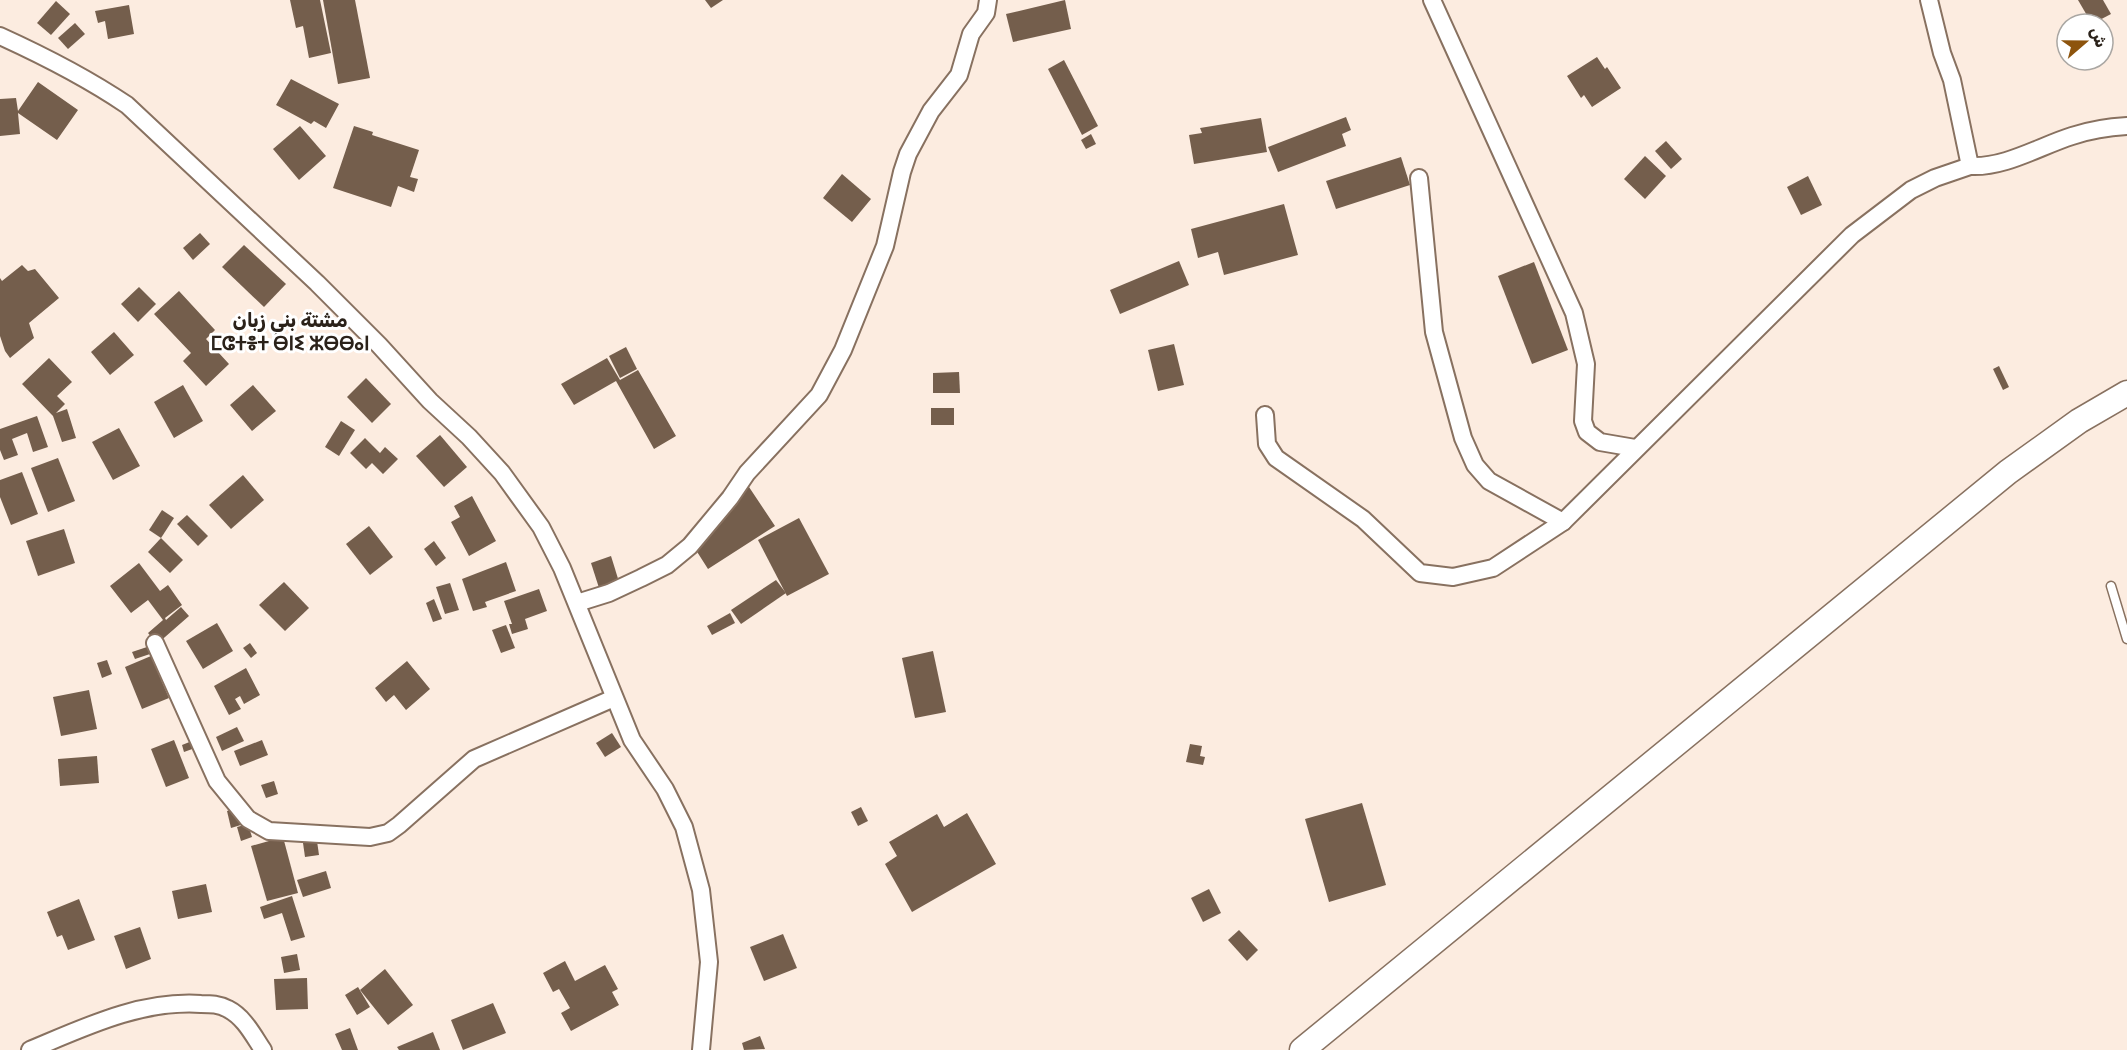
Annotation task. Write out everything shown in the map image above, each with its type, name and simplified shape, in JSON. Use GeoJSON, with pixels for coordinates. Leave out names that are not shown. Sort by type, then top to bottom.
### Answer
{"type":"FeatureCollection","features":[{"type":"Feature","properties":{"kind":"main road"},"geometry":{"type":"LineString","coordinates":[[1302,1050],[2008,472],[2079,421],[2127,393]]}},
{"type":"Feature","properties":{"kind":"street"},"geometry":{"type":"LineString","coordinates":[[577,603],[609,593],[667,565],[690,546],[730,498],[747,472],[805,411],[828,380],[885,246],[908,154],[931,111],[960,75],[971,33],[986,13],[988,0]]}},
{"type":"Feature","properties":{"kind":"street"},"geometry":{"type":"LineString","coordinates":[[1432,0],[1574,313],[1586,364],[1583,421],[1587,432],[1600,442],[1635,448]]}},
{"type":"Feature","properties":{"kind":"street"},"geometry":{"type":"LineString","coordinates":[[1929,0],[1942,53],[1952,80],[1970,166]]}},
{"type":"Feature","properties":{"kind":"street"},"geometry":{"type":"LineString","coordinates":[[0,36],[105,89],[127,105],[317,283],[502,473],[541,527],[577,603],[632,740],[665,789],[684,826],[701,890],[709,962],[701,1050]]}},
{"type":"Feature","properties":{"kind":"street"},"geometry":{"type":"LineString","coordinates":[[1264,415],[1268,444],[1276,458],[1363,519],[1420,573],[1453,577],[1494,568],[1563,522],[1852,235],[1911,190],[1935,178],[1970,166],[2002,161],[2072,136],[2105,128],[2127,126]]}},
{"type":"Feature","properties":{"kind":"street"},"geometry":{"type":"LineString","coordinates":[[1419,178],[1434,332],[1463,438],[1475,465],[1489,481],[1563,522]]}},
{"type":"Feature","properties":{"kind":"street"},"geometry":{"type":"LineString","coordinates":[[155,643],[217,781],[248,819],[269,831],[370,837],[388,833],[474,759],[614,698]]}},
{"type":"Feature","properties":{"kind":"street"},"geometry":{"type":"LineString","coordinates":[[30,1050],[103,1019],[136,1009],[182,1003],[219,1005],[230,1010],[243,1020],[263,1050]]}},
{"type":"Feature","properties":{"kind":"lane"},"geometry":{"type":"LineString","coordinates":[[2111,586],[2127,639]]}},
{"type":"Feature","properties":{"kind":"building"},"geometry":{"type":"Polygon","coordinates":[[[290,0],[320,0],[331,53],[309,58],[303,26],[296,28],[290,0]]]}},
{"type":"Feature","properties":{"kind":"building"},"geometry":{"type":"Polygon","coordinates":[[[323,0],[355,0],[370,78],[338,84],[323,0]]]}},
{"type":"Feature","properties":{"kind":"building"},"geometry":{"type":"Polygon","coordinates":[[[705,0],[723,0],[711,8],[705,0]]]}},
{"type":"Feature","properties":{"kind":"building"},"geometry":{"type":"Polygon","coordinates":[[[1065,0],[1071,29],[1013,42],[1006,14],[1065,0]]]}},
{"type":"Feature","properties":{"kind":"building"},"geometry":{"type":"Polygon","coordinates":[[[2078,0],[2103,0],[2110,12],[2085,12],[2078,0]]]}},
{"type":"Feature","properties":{"kind":"building"},"geometry":{"type":"Polygon","coordinates":[[[56,1],[70,14],[51,35],[37,23],[56,1]]]}},
{"type":"Feature","properties":{"kind":"building"},"geometry":{"type":"Polygon","coordinates":[[[129,5],[134,34],[108,39],[105,21],[98,23],[95,11],[129,5]]]}},
{"type":"Feature","properties":{"kind":"building"},"geometry":{"type":"Polygon","coordinates":[[[75,23],[85,34],[68,49],[58,38],[75,23]]]}},
{"type":"Feature","properties":{"kind":"building"},"geometry":{"type":"Polygon","coordinates":[[[1597,57],[1621,88],[1592,107],[1584,95],[1581,98],[1567,76],[1597,57]]]}},
{"type":"Feature","properties":{"kind":"building"},"geometry":{"type":"Polygon","coordinates":[[[1064,60],[1098,126],[1082,135],[1048,69],[1064,60]]]}},
{"type":"Feature","properties":{"kind":"building"},"geometry":{"type":"Polygon","coordinates":[[[291,79],[339,104],[326,128],[314,121],[311,124],[276,105],[291,79]]]}},
{"type":"Feature","properties":{"kind":"building"},"geometry":{"type":"Polygon","coordinates":[[[38,82],[78,110],[57,140],[18,113],[20,134],[0,136],[0,99],[16,98],[18,111],[38,82]]]}},
{"type":"Feature","properties":{"kind":"building"},"geometry":{"type":"Polygon","coordinates":[[[1346,117],[1351,130],[1342,134],[1346,146],[1278,172],[1268,147],[1346,117]]]}},
{"type":"Feature","properties":{"kind":"building"},"geometry":{"type":"Polygon","coordinates":[[[1261,118],[1267,152],[1194,164],[1189,135],[1202,133],[1200,128],[1261,118]]]}},
{"type":"Feature","properties":{"kind":"building"},"geometry":{"type":"Polygon","coordinates":[[[300,126],[326,156],[299,180],[273,149],[300,126]]]}},
{"type":"Feature","properties":{"kind":"building"},"geometry":{"type":"Polygon","coordinates":[[[354,126],[373,132],[372,135],[419,150],[410,177],[418,179],[414,192],[398,186],[391,207],[333,188],[354,126]]]}},
{"type":"Feature","properties":{"kind":"building"},"geometry":{"type":"Polygon","coordinates":[[[1091,134],[1096,144],[1086,149],[1081,140],[1091,134]]]}},
{"type":"Feature","properties":{"kind":"building"},"geometry":{"type":"Polygon","coordinates":[[[1666,141],[1682,159],[1671,169],[1655,151],[1666,141]]]}},
{"type":"Feature","properties":{"kind":"building"},"geometry":{"type":"Polygon","coordinates":[[[1645,156],[1666,176],[1645,199],[1624,179],[1645,156]]]}},
{"type":"Feature","properties":{"kind":"building"},"geometry":{"type":"Polygon","coordinates":[[[1401,157],[1410,185],[1336,209],[1326,181],[1401,157]]]}},
{"type":"Feature","properties":{"kind":"building"},"geometry":{"type":"Polygon","coordinates":[[[842,174],[871,199],[852,222],[823,198],[842,174]]]}},
{"type":"Feature","properties":{"kind":"building"},"geometry":{"type":"Polygon","coordinates":[[[1808,176],[1822,205],[1801,215],[1787,187],[1808,176]]]}},
{"type":"Feature","properties":{"kind":"building"},"geometry":{"type":"Polygon","coordinates":[[[1284,204],[1298,255],[1224,275],[1218,252],[1198,258],[1191,229],[1284,204]]]}},
{"type":"Feature","properties":{"kind":"building"},"geometry":{"type":"Polygon","coordinates":[[[200,233],[210,244],[193,260],[183,248],[200,233]]]}},
{"type":"Feature","properties":{"kind":"building"},"geometry":{"type":"Polygon","coordinates":[[[244,245],[286,284],[264,307],[222,267],[244,245]]]}},
{"type":"Feature","properties":{"kind":"building"},"geometry":{"type":"Polygon","coordinates":[[[1179,261],[1189,285],[1120,314],[1110,290],[1179,261]]]}},
{"type":"Feature","properties":{"kind":"building"},"geometry":{"type":"Polygon","coordinates":[[[1534,262],[1568,350],[1532,364],[1498,276],[1534,262]]]}},
{"type":"Feature","properties":{"kind":"building"},"geometry":{"type":"Polygon","coordinates":[[[22,265],[28,271],[35,269],[59,298],[29,323],[34,338],[10,358],[0,336],[0,278],[2,281],[22,265]]]}},
{"type":"Feature","properties":{"kind":"building"},"geometry":{"type":"Polygon","coordinates":[[[139,287],[156,304],[138,322],[121,304],[139,287]]]}},
{"type":"Feature","properties":{"kind":"building"},"geometry":{"type":"Polygon","coordinates":[[[179,291],[215,330],[206,339],[229,364],[206,386],[183,361],[191,353],[154,314],[179,291]]]}},
{"type":"Feature","properties":{"kind":"building"},"geometry":{"type":"Polygon","coordinates":[[[114,332],[134,355],[110,375],[91,352],[114,332]]]}},
{"type":"Feature","properties":{"kind":"building"},"geometry":{"type":"Polygon","coordinates":[[[1174,344],[1184,385],[1158,391],[1148,350],[1174,344]]]}},
{"type":"Feature","properties":{"kind":"building"},"geometry":{"type":"Polygon","coordinates":[[[626,347],[637,369],[620,378],[609,356],[626,347]]]}},
{"type":"Feature","properties":{"kind":"building"},"geometry":{"type":"Polygon","coordinates":[[[49,358],[72,382],[57,396],[65,404],[56,413],[67,409],[76,438],[62,442],[53,416],[22,384],[49,358]]]}},
{"type":"Feature","properties":{"kind":"building"},"geometry":{"type":"Polygon","coordinates":[[[607,358],[620,380],[638,370],[676,436],[654,449],[616,381],[574,405],[561,384],[607,358]]]}},
{"type":"Feature","properties":{"kind":"building"},"geometry":{"type":"Polygon","coordinates":[[[1999,366],[2009,387],[2003,390],[1993,369],[1999,366]]]}},
{"type":"Feature","properties":{"kind":"building"},"geometry":{"type":"Polygon","coordinates":[[[959,372],[960,393],[933,393],[933,373],[959,372]]]}},
{"type":"Feature","properties":{"kind":"building"},"geometry":{"type":"Polygon","coordinates":[[[366,378],[391,404],[372,423],[347,397],[366,378]]]}},
{"type":"Feature","properties":{"kind":"building"},"geometry":{"type":"Polygon","coordinates":[[[183,385],[203,421],[174,438],[154,402],[183,385]]]}},
{"type":"Feature","properties":{"kind":"building"},"geometry":{"type":"Polygon","coordinates":[[[253,385],[276,411],[252,431],[230,405],[253,385]]]}},
{"type":"Feature","properties":{"kind":"building"},"geometry":{"type":"Polygon","coordinates":[[[931,408],[954,408],[954,425],[931,425],[931,408]]]}},
{"type":"Feature","properties":{"kind":"building"},"geometry":{"type":"Polygon","coordinates":[[[37,416],[48,447],[33,452],[27,433],[12,439],[18,455],[4,460],[0,450],[0,429],[37,416]]]}},
{"type":"Feature","properties":{"kind":"building"},"geometry":{"type":"Polygon","coordinates":[[[341,421],[355,430],[339,456],[325,447],[341,421]]]}},
{"type":"Feature","properties":{"kind":"building"},"geometry":{"type":"Polygon","coordinates":[[[119,428],[140,466],[113,480],[92,442],[119,428]]]}},
{"type":"Feature","properties":{"kind":"building"},"geometry":{"type":"Polygon","coordinates":[[[440,435],[467,467],[444,487],[416,456],[440,435]]]}},
{"type":"Feature","properties":{"kind":"building"},"geometry":{"type":"Polygon","coordinates":[[[365,438],[380,453],[385,447],[398,459],[383,474],[372,463],[366,469],[350,453],[365,438]]]}},
{"type":"Feature","properties":{"kind":"building"},"geometry":{"type":"Polygon","coordinates":[[[58,458],[75,501],[48,512],[31,468],[58,458]]]}},
{"type":"Feature","properties":{"kind":"building"},"geometry":{"type":"Polygon","coordinates":[[[22,472],[38,514],[11,525],[0,497],[0,480],[22,472]]]}},
{"type":"Feature","properties":{"kind":"building"},"geometry":{"type":"Polygon","coordinates":[[[243,475],[264,500],[231,529],[209,505],[243,475]]]}},
{"type":"Feature","properties":{"kind":"building"},"geometry":{"type":"Polygon","coordinates":[[[747,484],[775,526],[708,569],[687,536],[724,512],[747,484]]]}},
{"type":"Feature","properties":{"kind":"building"},"geometry":{"type":"Polygon","coordinates":[[[472,496],[496,541],[469,556],[451,522],[460,517],[454,506],[472,496]]]}},
{"type":"Feature","properties":{"kind":"building"},"geometry":{"type":"Polygon","coordinates":[[[162,510],[174,518],[161,538],[149,530],[162,510]]]}},
{"type":"Feature","properties":{"kind":"building"},"geometry":{"type":"Polygon","coordinates":[[[187,515],[208,536],[198,546],[177,524],[187,515]]]}},
{"type":"Feature","properties":{"kind":"building"},"geometry":{"type":"Polygon","coordinates":[[[799,518],[829,574],[787,596],[758,540],[799,518]]]}},
{"type":"Feature","properties":{"kind":"building"},"geometry":{"type":"Polygon","coordinates":[[[369,526],[393,557],[370,575],[346,544],[369,526]]]}},
{"type":"Feature","properties":{"kind":"building"},"geometry":{"type":"Polygon","coordinates":[[[64,529],[75,563],[38,576],[26,541],[64,529]]]}},
{"type":"Feature","properties":{"kind":"building"},"geometry":{"type":"Polygon","coordinates":[[[161,538],[183,560],[170,573],[148,552],[161,538]]]}},
{"type":"Feature","properties":{"kind":"building"},"geometry":{"type":"Polygon","coordinates":[[[434,541],[446,558],[436,566],[424,549],[434,541]]]}},
{"type":"Feature","properties":{"kind":"building"},"geometry":{"type":"Polygon","coordinates":[[[611,556],[620,585],[600,591],[591,563],[611,556]]]}},
{"type":"Feature","properties":{"kind":"building"},"geometry":{"type":"Polygon","coordinates":[[[506,562],[516,591],[485,602],[487,607],[473,611],[462,579],[506,562]]]}},
{"type":"Feature","properties":{"kind":"building"},"geometry":{"type":"Polygon","coordinates":[[[139,563],[160,591],[168,585],[182,605],[165,618],[166,620],[181,607],[189,616],[157,644],[148,633],[163,620],[148,600],[131,613],[110,586],[139,563]]]}},
{"type":"Feature","properties":{"kind":"building"},"geometry":{"type":"Polygon","coordinates":[[[776,580],[786,593],[741,624],[731,610],[776,580]]]}},
{"type":"Feature","properties":{"kind":"building"},"geometry":{"type":"Polygon","coordinates":[[[284,582],[309,608],[285,631],[259,605],[284,582]]]}},
{"type":"Feature","properties":{"kind":"building"},"geometry":{"type":"Polygon","coordinates":[[[450,583],[459,610],[445,614],[436,587],[450,583]]]}},
{"type":"Feature","properties":{"kind":"building"},"geometry":{"type":"Polygon","coordinates":[[[539,589],[547,611],[525,619],[528,629],[512,634],[509,624],[512,624],[504,601],[539,589]]]}},
{"type":"Feature","properties":{"kind":"building"},"geometry":{"type":"Polygon","coordinates":[[[434,599],[442,619],[433,622],[426,603],[434,599]]]}},
{"type":"Feature","properties":{"kind":"building"},"geometry":{"type":"Polygon","coordinates":[[[730,613],[735,623],[712,635],[707,626],[730,613]]]}},
{"type":"Feature","properties":{"kind":"building"},"geometry":{"type":"Polygon","coordinates":[[[217,623],[233,651],[203,669],[186,641],[217,623]]]}},
{"type":"Feature","properties":{"kind":"building"},"geometry":{"type":"Polygon","coordinates":[[[506,625],[515,648],[501,653],[492,630],[506,625]]]}},
{"type":"Feature","properties":{"kind":"building"},"geometry":{"type":"Polygon","coordinates":[[[250,643],[257,653],[251,658],[243,648],[250,643]]]}},
{"type":"Feature","properties":{"kind":"building"},"geometry":{"type":"Polygon","coordinates":[[[147,647],[150,654],[135,659],[132,652],[147,647]]]}},
{"type":"Feature","properties":{"kind":"building"},"geometry":{"type":"Polygon","coordinates":[[[933,651],[946,712],[915,718],[902,658],[933,651]]]}},
{"type":"Feature","properties":{"kind":"building"},"geometry":{"type":"Polygon","coordinates":[[[151,656],[169,698],[142,709],[125,667],[151,656]]]}},
{"type":"Feature","properties":{"kind":"building"},"geometry":{"type":"Polygon","coordinates":[[[107,660],[112,674],[102,678],[97,663],[107,660]]]}},
{"type":"Feature","properties":{"kind":"building"},"geometry":{"type":"Polygon","coordinates":[[[407,661],[430,689],[406,710],[394,695],[386,702],[375,688],[407,661]]]}},
{"type":"Feature","properties":{"kind":"building"},"geometry":{"type":"Polygon","coordinates":[[[246,668],[260,695],[244,704],[240,696],[235,699],[241,709],[229,715],[214,686],[246,668]]]}},
{"type":"Feature","properties":{"kind":"building"},"geometry":{"type":"Polygon","coordinates":[[[89,690],[97,729],[61,736],[53,697],[89,690]]]}},
{"type":"Feature","properties":{"kind":"building"},"geometry":{"type":"Polygon","coordinates":[[[237,727],[244,741],[222,751],[216,737],[237,727]]]}},
{"type":"Feature","properties":{"kind":"building"},"geometry":{"type":"Polygon","coordinates":[[[612,733],[621,747],[605,757],[596,743],[612,733]]]}},
{"type":"Feature","properties":{"kind":"building"},"geometry":{"type":"Polygon","coordinates":[[[174,740],[189,778],[166,787],[151,749],[174,740]]]}},
{"type":"Feature","properties":{"kind":"building"},"geometry":{"type":"Polygon","coordinates":[[[262,740],[268,755],[240,766],[234,751],[262,740]]]}},
{"type":"Feature","properties":{"kind":"building"},"geometry":{"type":"Polygon","coordinates":[[[192,741],[195,748],[184,752],[182,745],[192,741]]]}},
{"type":"Feature","properties":{"kind":"building"},"geometry":{"type":"Polygon","coordinates":[[[1190,744],[1202,746],[1200,756],[1205,757],[1203,765],[1186,762],[1190,744]]]}},
{"type":"Feature","properties":{"kind":"building"},"geometry":{"type":"Polygon","coordinates":[[[97,756],[99,783],[60,786],[58,759],[97,756]]]}},
{"type":"Feature","properties":{"kind":"building"},"geometry":{"type":"Polygon","coordinates":[[[274,781],[278,794],[266,798],[261,785],[274,781]]]}},
{"type":"Feature","properties":{"kind":"building"},"geometry":{"type":"Polygon","coordinates":[[[1362,803],[1386,885],[1329,902],[1305,819],[1362,803]]]}},
{"type":"Feature","properties":{"kind":"building"},"geometry":{"type":"Polygon","coordinates":[[[239,807],[244,824],[231,828],[227,811],[239,807]]]}},
{"type":"Feature","properties":{"kind":"building"},"geometry":{"type":"Polygon","coordinates":[[[861,807],[868,821],[858,826],[851,812],[861,807]]]}},
{"type":"Feature","properties":{"kind":"building"},"geometry":{"type":"Polygon","coordinates":[[[967,813],[996,864],[912,912],[885,864],[897,856],[889,842],[937,814],[944,827],[967,813]]]}},
{"type":"Feature","properties":{"kind":"building"},"geometry":{"type":"Polygon","coordinates":[[[248,824],[252,837],[241,841],[237,827],[248,824]]]}},
{"type":"Feature","properties":{"kind":"building"},"geometry":{"type":"Polygon","coordinates":[[[283,837],[298,893],[267,901],[251,846],[283,837]]]}},
{"type":"Feature","properties":{"kind":"building"},"geometry":{"type":"Polygon","coordinates":[[[317,841],[319,855],[305,857],[303,843],[317,841]]]}},
{"type":"Feature","properties":{"kind":"building"},"geometry":{"type":"Polygon","coordinates":[[[326,871],[331,888],[303,897],[297,880],[326,871]]]}},
{"type":"Feature","properties":{"kind":"building"},"geometry":{"type":"Polygon","coordinates":[[[206,884],[212,912],[178,919],[172,891],[206,884]]]}},
{"type":"Feature","properties":{"kind":"building"},"geometry":{"type":"Polygon","coordinates":[[[1209,889],[1221,913],[1203,922],[1191,898],[1209,889]]]}},
{"type":"Feature","properties":{"kind":"building"},"geometry":{"type":"Polygon","coordinates":[[[292,896],[305,937],[291,941],[282,913],[264,919],[260,907],[292,896]]]}},
{"type":"Feature","properties":{"kind":"building"},"geometry":{"type":"Polygon","coordinates":[[[79,899],[95,940],[68,950],[62,935],[57,937],[47,912],[79,899]]]}},
{"type":"Feature","properties":{"kind":"building"},"geometry":{"type":"Polygon","coordinates":[[[140,927],[151,959],[126,969],[114,936],[140,927]]]}},
{"type":"Feature","properties":{"kind":"building"},"geometry":{"type":"Polygon","coordinates":[[[1239,930],[1258,950],[1247,961],[1228,940],[1239,930]]]}},
{"type":"Feature","properties":{"kind":"building"},"geometry":{"type":"Polygon","coordinates":[[[783,934],[797,968],[764,981],[750,947],[783,934]]]}},
{"type":"Feature","properties":{"kind":"building"},"geometry":{"type":"Polygon","coordinates":[[[297,954],[300,970],[284,973],[281,957],[297,954]]]}},
{"type":"Feature","properties":{"kind":"building"},"geometry":{"type":"Polygon","coordinates":[[[565,961],[575,981],[605,965],[618,989],[612,992],[619,1005],[571,1031],[561,1013],[570,1008],[559,989],[553,992],[543,973],[565,961]]]}},
{"type":"Feature","properties":{"kind":"building"},"geometry":{"type":"Polygon","coordinates":[[[385,969],[413,1005],[388,1025],[360,990],[385,969]]]}},
{"type":"Feature","properties":{"kind":"building"},"geometry":{"type":"Polygon","coordinates":[[[307,978],[308,1009],[276,1010],[274,979],[307,978]]]}},
{"type":"Feature","properties":{"kind":"building"},"geometry":{"type":"Polygon","coordinates":[[[358,987],[370,1007],[357,1015],[345,995],[358,987]]]}},
{"type":"Feature","properties":{"kind":"building"},"geometry":{"type":"Polygon","coordinates":[[[493,1003],[506,1033],[463,1050],[451,1020],[493,1003]]]}},
{"type":"Feature","properties":{"kind":"building"},"geometry":{"type":"Polygon","coordinates":[[[350,1028],[358,1050],[342,1050],[335,1034],[350,1028]]]}},
{"type":"Feature","properties":{"kind":"building"},"geometry":{"type":"Polygon","coordinates":[[[433,1032],[440,1050],[399,1050],[397,1047],[433,1032]]]}},
{"type":"Feature","properties":{"kind":"building"},"geometry":{"type":"Polygon","coordinates":[[[760,1036],[765,1049],[744,1050],[742,1043],[760,1036]]]}},
{"type":"Feature","properties":{"kind":"district","name":"مشتة بني زبان ⵎⵛⵜⴻⵜ ⴱⵏⵉ ⵣⴱⴱⴰⵏ"},"geometry":{"type":"Point","coordinates":[290,332]}}]}
